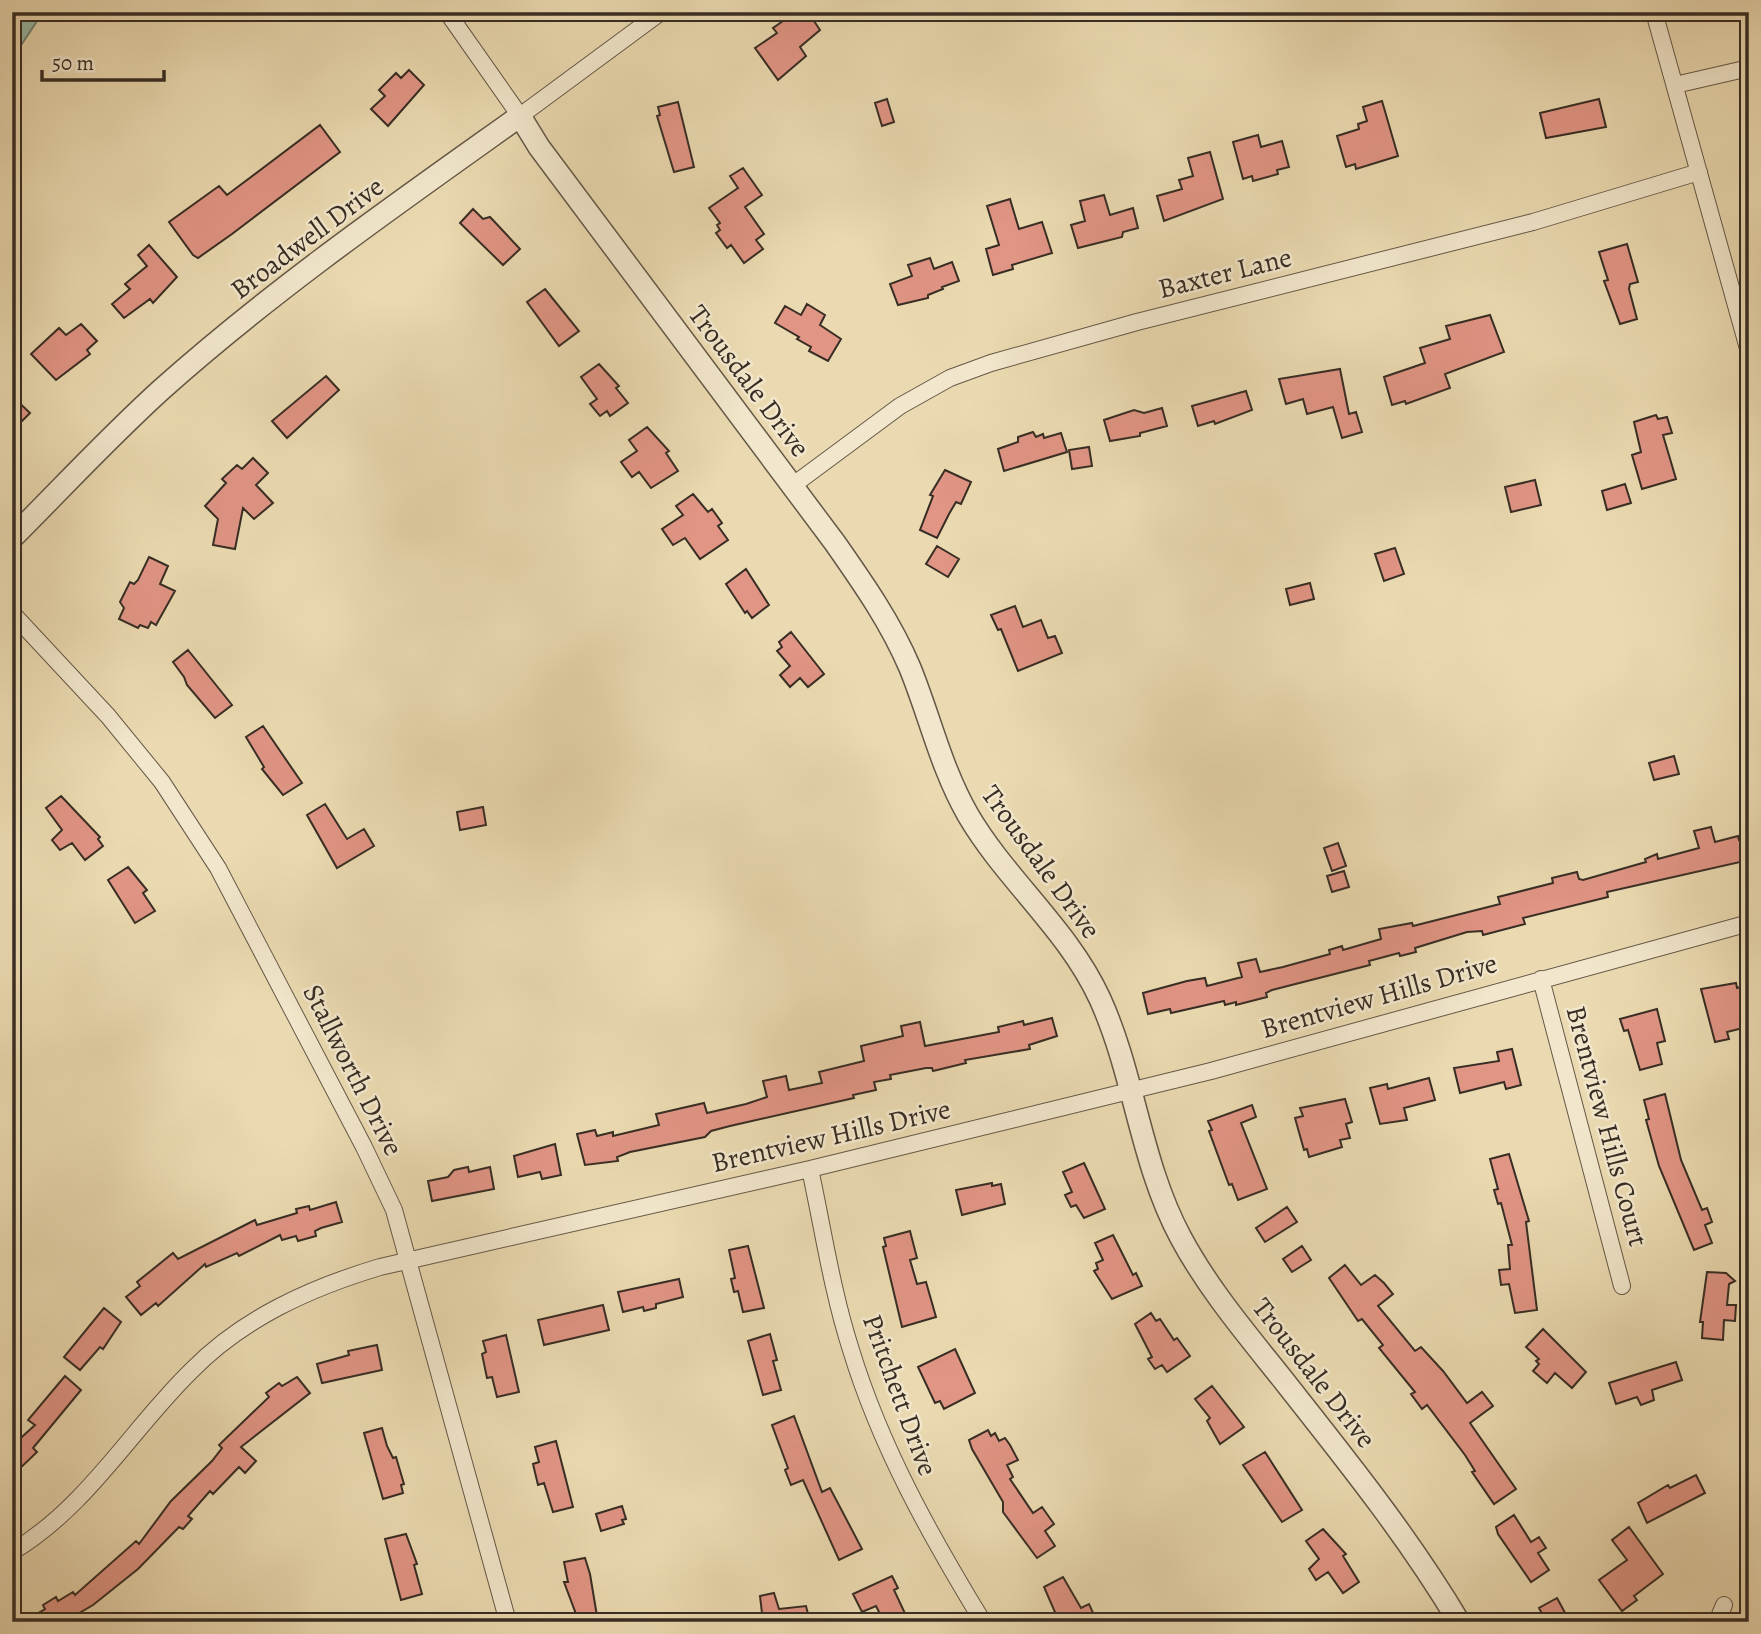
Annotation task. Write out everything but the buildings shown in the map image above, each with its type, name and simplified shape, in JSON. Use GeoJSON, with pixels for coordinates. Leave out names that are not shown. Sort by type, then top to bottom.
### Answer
{"type":"FeatureCollection","features":[{"type":"Feature","properties":{"kind":"street"},"geometry":{"type":"LineString","coordinates":[[447,12],[520,116]]}},
{"type":"Feature","properties":{"kind":"street","name":"Broadwell Drive"},"geometry":{"type":"LineString","coordinates":[[12,538],[142,409],[220,340],[661,12]]}},
{"type":"Feature","properties":{"kind":"street"},"geometry":{"type":"LineString","coordinates":[[1654,12],[1749,352]]}},
{"type":"Feature","properties":{"kind":"street"},"geometry":{"type":"LineString","coordinates":[[1675,85],[1749,68]]}},
{"type":"Feature","properties":{"kind":"street","name":"Trousdale Drive"},"geometry":{"type":"LineString","coordinates":[[520,116],[539,147],[858,576],[889,626],[911,670],[950,781],[972,822],[992,852],[1069,946],[1093,984],[1114,1034],[1153,1177],[1191,1255],[1240,1325],[1384,1509],[1459,1622]]}},
{"type":"Feature","properties":{"kind":"street","name":"Baxter Lane"},"geometry":{"type":"LineString","coordinates":[[792,486],[900,406],[950,378],[990,362],[1533,222],[1699,172]]}},
{"type":"Feature","properties":{"kind":"street","name":"Stallworth Drive"},"geometry":{"type":"LineString","coordinates":[[12,613],[108,716],[162,782],[218,868],[364,1147],[394,1210],[508,1622]]}},
{"type":"Feature","properties":{"kind":"street","name":"Brentview Hills Drive"},"geometry":{"type":"LineString","coordinates":[[12,1552],[73,1504],[177,1386],[223,1343],[255,1321],[307,1292],[356,1274],[810,1169],[1130,1091],[1749,923]]}},
{"type":"Feature","properties":{"kind":"street","name":"Brentview Hills Court"},"geometry":{"type":"LineString","coordinates":[[1541,979],[1622,1286]]}},
{"type":"Feature","properties":{"kind":"street","name":"Pritchett Drive"},"geometry":{"type":"LineString","coordinates":[[810,1169],[841,1314],[869,1403],[919,1515],[983,1622]]}},
{"type":"Feature","properties":{"kind":"street"},"geometry":{"type":"LineString","coordinates":[[1717,1622],[1724,1605]]}},
{"type":"Feature","properties":{"kind":"shaded area"},"geometry":{"type":"Polygon","coordinates":[[[25,12],[43,12],[12,59],[12,30],[25,12]]]}}]}
